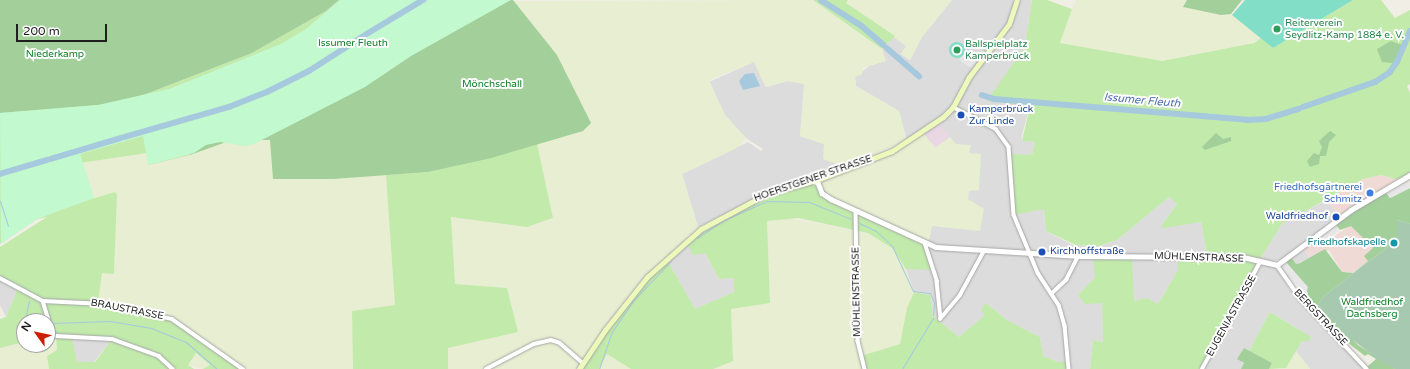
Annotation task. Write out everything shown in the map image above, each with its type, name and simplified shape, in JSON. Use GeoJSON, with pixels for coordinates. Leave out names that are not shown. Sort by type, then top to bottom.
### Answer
{"type":"FeatureCollection","features":[{"type":"Feature","properties":{"kind":"main road","name":"HOERSTGENER STRASSE"},"geometry":{"type":"LineString","coordinates":[[579,369],[633,293],[679,246],[717,219],[750,201],[817,180],[892,151],[953,107],[969,77],[1009,24],[1017,0]]}},
{"type":"Feature","properties":{"kind":"street"},"geometry":{"type":"LineString","coordinates":[[953,107],[996,129],[1007,143],[1012,159],[1012,204],[1028,253],[1051,294],[1059,305],[1065,326],[1069,369]]}},
{"type":"Feature","properties":{"kind":"street"},"geometry":{"type":"LineString","coordinates":[[1277,265],[1351,210],[1410,175]]}},
{"type":"Feature","properties":{"kind":"street","name":"MÜHLENSTRASSE"},"geometry":{"type":"LineString","coordinates":[[817,180],[822,193],[856,214],[880,220],[936,247],[1078,256],[1243,258],[1277,265]]}},
{"type":"Feature","properties":{"kind":"street","name":"MÜHLENSTRASSE"},"geometry":{"type":"LineString","coordinates":[[856,214],[858,340],[865,369]]}},
{"type":"Feature","properties":{"kind":"street"},"geometry":{"type":"LineString","coordinates":[[925,243],[937,281],[940,318],[960,295],[984,251]]}},
{"type":"Feature","properties":{"kind":"street"},"geometry":{"type":"LineString","coordinates":[[1051,294],[1066,280],[1078,256]]}},
{"type":"Feature","properties":{"kind":"street","name":"EUGENIASTRASSE"},"geometry":{"type":"LineString","coordinates":[[1202,369],[1260,262]]}},
{"type":"Feature","properties":{"kind":"street","name":"BERGSTRASSE"},"geometry":{"type":"LineString","coordinates":[[1277,265],[1301,299],[1368,369]]}},
{"type":"Feature","properties":{"kind":"street","name":"BRAUSTRASSE"},"geometry":{"type":"LineString","coordinates":[[0,278],[43,300],[104,304],[172,319],[243,369]]}},
{"type":"Feature","properties":{"kind":"street"},"geometry":{"type":"LineString","coordinates":[[43,300],[52,331],[56,336],[112,339],[158,356],[173,369]]}},
{"type":"Feature","properties":{"kind":"street"},"geometry":{"type":"LineString","coordinates":[[486,369],[534,344],[551,340],[560,343],[583,363]]}},
{"type":"Feature","properties":{"kind":"shaded area"},"geometry":{"type":"Polygon","coordinates":[[[952,0],[1032,0],[1025,46],[988,101],[1030,105],[1022,135],[1022,141],[1035,142],[1032,155],[1011,155],[1012,178],[1044,209],[1046,231],[1073,245],[1100,246],[1117,240],[1169,197],[1177,204],[1161,226],[1201,222],[1207,255],[1178,270],[1158,304],[1147,298],[1134,301],[1095,277],[1078,295],[1102,303],[1103,342],[1093,340],[1090,369],[1069,369],[1069,362],[1058,362],[1043,356],[1040,337],[1007,320],[986,303],[986,315],[959,337],[933,316],[930,295],[914,292],[906,269],[934,269],[928,244],[932,226],[968,199],[969,153],[955,144],[907,141],[899,111],[856,86],[855,77],[872,64],[885,61],[882,49],[895,36],[906,46],[901,54],[910,60],[922,37],[952,0]]]}},
{"type":"Feature","properties":{"kind":"shaded area"},"geometry":{"type":"Polygon","coordinates":[[[973,52],[980,57],[971,68],[959,60],[963,55],[968,59],[973,52]]]}},
{"type":"Feature","properties":{"kind":"shaded area"},"geometry":{"type":"Polygon","coordinates":[[[754,62],[766,87],[788,81],[805,84],[800,136],[824,144],[845,167],[776,188],[698,227],[682,174],[748,142],[761,151],[763,149],[746,138],[725,115],[709,82],[754,62]]]}},
{"type":"Feature","properties":{"kind":"shaded area"},"geometry":{"type":"Polygon","coordinates":[[[938,123],[950,137],[935,148],[924,133],[938,123]]]}},
{"type":"Feature","properties":{"kind":"shaded area"},"geometry":{"type":"Polygon","coordinates":[[[1381,175],[1399,180],[1339,216],[1325,200],[1363,179],[1381,175]]]}},
{"type":"Feature","properties":{"kind":"shaded area"},"geometry":{"type":"Polygon","coordinates":[[[1409,179],[1410,188],[1390,198],[1386,192],[1409,179]]]}},
{"type":"Feature","properties":{"kind":"shaded area"},"geometry":{"type":"Polygon","coordinates":[[[1326,200],[1339,216],[1282,259],[1271,262],[1260,259],[1282,224],[1326,200]]]}},
{"type":"Feature","properties":{"kind":"shaded area"},"geometry":{"type":"Polygon","coordinates":[[[1335,224],[1340,230],[1317,247],[1313,241],[1335,224]]]}},
{"type":"Feature","properties":{"kind":"shaded area"},"geometry":{"type":"Polygon","coordinates":[[[1351,225],[1373,248],[1368,261],[1352,273],[1342,272],[1329,250],[1310,258],[1302,248],[1311,241],[1318,247],[1351,225]]]}},
{"type":"Feature","properties":{"kind":"shaded area"},"geometry":{"type":"Polygon","coordinates":[[[690,238],[705,253],[719,279],[734,278],[734,292],[695,309],[666,258],[690,238]]]}},
{"type":"Feature","properties":{"kind":"shaded area"},"geometry":{"type":"Polygon","coordinates":[[[1302,248],[1310,258],[1296,264],[1291,257],[1302,248]]]}},
{"type":"Feature","properties":{"kind":"shaded area"},"geometry":{"type":"Polygon","coordinates":[[[1286,262],[1308,287],[1305,298],[1305,294],[1290,278],[1288,280],[1280,266],[1286,262]]]}},
{"type":"Feature","properties":{"kind":"shaded area"},"geometry":{"type":"Polygon","coordinates":[[[1261,264],[1276,268],[1290,290],[1365,369],[1310,369],[1296,351],[1302,341],[1300,330],[1270,312],[1249,351],[1244,348],[1238,359],[1244,364],[1241,369],[1204,369],[1261,264]]]}},
{"type":"Feature","properties":{"kind":"shaded area"},"geometry":{"type":"Polygon","coordinates":[[[0,278],[18,288],[6,317],[0,305],[0,278]]]}},
{"type":"Feature","properties":{"kind":"shaded area"},"geometry":{"type":"Polygon","coordinates":[[[71,338],[112,339],[94,362],[77,362],[71,338]]]}},
{"type":"Feature","properties":{"kind":"green space","name":"Niederkamp"},"geometry":{"type":"Polygon","coordinates":[[[0,0],[339,0],[326,11],[252,53],[146,94],[109,104],[0,113],[0,0]]]}},
{"type":"Feature","properties":{"kind":"green space"},"geometry":{"type":"Polygon","coordinates":[[[339,0],[498,0],[178,121],[190,155],[149,165],[147,153],[80,163],[85,201],[115,192],[117,194],[114,274],[102,273],[98,303],[172,319],[243,369],[203,369],[210,365],[196,353],[188,365],[194,369],[175,369],[166,360],[173,369],[49,369],[47,356],[52,353],[56,353],[57,350],[56,313],[16,313],[16,344],[0,348],[0,319],[6,317],[18,288],[0,278],[0,247],[47,217],[37,219],[0,244],[0,113],[146,94],[252,53],[326,11],[339,0]],[[72,338],[77,362],[95,362],[112,339],[72,338]]]}},
{"type":"Feature","properties":{"kind":"green space","name":"Issumer Fleuth"},"geometry":{"type":"Polygon","coordinates":[[[340,0],[511,0],[411,56],[365,87],[254,144],[244,146],[220,142],[206,145],[194,153],[148,165],[143,136],[80,154],[94,198],[37,219],[1,244],[0,113],[98,105],[169,89],[281,44],[306,29],[340,0]]]}},
{"type":"Feature","properties":{"kind":"green space","name":"Mönchschall"},"geometry":{"type":"Polygon","coordinates":[[[498,0],[513,0],[557,55],[591,123],[583,131],[491,158],[428,172],[333,179],[273,179],[270,140],[232,140],[190,155],[178,121],[498,0]]]}},
{"type":"Feature","properties":{"kind":"green space"},"geometry":{"type":"Polygon","coordinates":[[[813,0],[882,49],[886,61],[863,68],[862,74],[855,77],[856,86],[899,111],[906,140],[845,167],[823,159],[824,144],[800,136],[804,84],[788,81],[766,87],[754,62],[709,80],[725,115],[746,138],[741,145],[729,152],[682,174],[698,227],[635,287],[597,337],[579,369],[448,369],[448,348],[518,331],[507,288],[455,284],[451,217],[527,227],[553,219],[537,144],[553,139],[573,87],[557,55],[514,1],[813,0]]]}},
{"type":"Feature","properties":{"kind":"green space"},"geometry":{"type":"Polygon","coordinates":[[[813,0],[848,0],[846,3],[895,36],[882,49],[813,0]]]}},
{"type":"Feature","properties":{"kind":"green space"},"geometry":{"type":"Polygon","coordinates":[[[848,0],[952,0],[922,37],[910,60],[901,54],[906,46],[846,3],[848,0]]]}},
{"type":"Feature","properties":{"kind":"green space"},"geometry":{"type":"Polygon","coordinates":[[[1032,0],[1047,0],[1072,9],[1060,43],[1162,61],[1254,43],[1261,38],[1273,48],[1353,0],[1381,0],[1395,18],[1410,10],[1410,84],[1407,86],[1410,93],[1410,172],[1399,180],[1381,175],[1363,179],[1282,224],[1260,259],[1207,255],[1201,222],[1163,228],[1161,226],[1177,204],[1169,197],[1117,240],[1099,246],[1076,245],[1046,231],[1044,209],[1014,215],[1011,154],[1032,155],[1035,142],[1022,141],[1030,106],[987,101],[1025,46],[1032,0]]]}},
{"type":"Feature","properties":{"kind":"green space"},"geometry":{"type":"Polygon","coordinates":[[[1076,0],[1187,0],[1183,7],[1230,13],[1261,38],[1249,44],[1162,61],[1060,43],[1076,0]]]}},
{"type":"Feature","properties":{"kind":"green space"},"geometry":{"type":"Polygon","coordinates":[[[1187,0],[1242,0],[1231,14],[1221,15],[1183,7],[1187,0]]]}},
{"type":"Feature","properties":{"kind":"green space","name":"Reiterverein Seydlitz-Kamp 1884 e. V."},"geometry":{"type":"Polygon","coordinates":[[[1245,0],[1353,0],[1273,48],[1232,15],[1245,0]]]}},
{"type":"Feature","properties":{"kind":"green space"},"geometry":{"type":"Polygon","coordinates":[[[1391,41],[1405,46],[1393,63],[1382,62],[1377,49],[1391,41]]]}},
{"type":"Feature","properties":{"kind":"green space","name":"Ballspielplatz Kamperbrück"},"geometry":{"type":"Polygon","coordinates":[[[954,42],[960,42],[965,47],[963,56],[960,58],[954,58],[949,53],[949,47],[954,42]]]}},
{"type":"Feature","properties":{"kind":"green space"},"geometry":{"type":"Polygon","coordinates":[[[922,131],[935,148],[950,137],[956,144],[971,145],[969,153],[981,154],[979,190],[969,191],[968,199],[984,209],[980,231],[932,226],[928,244],[880,220],[856,213],[822,193],[817,180],[892,151],[922,131]]]}},
{"type":"Feature","properties":{"kind":"green space"},"geometry":{"type":"Polygon","coordinates":[[[1330,131],[1336,135],[1329,142],[1326,156],[1320,156],[1319,164],[1310,167],[1307,161],[1314,153],[1319,155],[1322,147],[1319,141],[1330,131]]]}},
{"type":"Feature","properties":{"kind":"green space"},"geometry":{"type":"Polygon","coordinates":[[[1216,133],[1223,139],[1231,137],[1231,141],[1205,150],[1202,147],[1216,133]]]}},
{"type":"Feature","properties":{"kind":"green space"},"geometry":{"type":"Polygon","coordinates":[[[232,140],[270,140],[274,179],[386,175],[395,305],[352,311],[353,369],[244,369],[98,303],[102,273],[114,274],[117,194],[85,201],[80,163],[147,153],[173,159],[232,140]]]}},
{"type":"Feature","properties":{"kind":"green space"},"geometry":{"type":"Polygon","coordinates":[[[537,144],[553,218],[527,227],[451,217],[455,284],[507,288],[518,332],[448,348],[448,369],[353,369],[352,311],[395,305],[386,175],[428,172],[537,144]]]}},
{"type":"Feature","properties":{"kind":"green space"},"geometry":{"type":"Polygon","coordinates":[[[817,180],[831,199],[925,243],[934,270],[906,269],[892,248],[868,233],[798,218],[767,221],[770,303],[731,309],[733,361],[713,369],[631,369],[607,354],[599,369],[578,369],[605,330],[666,258],[695,309],[734,292],[734,278],[719,279],[705,253],[693,255],[686,241],[750,201],[817,180]]]}},
{"type":"Feature","properties":{"kind":"green space"},"geometry":{"type":"Polygon","coordinates":[[[1410,188],[1410,224],[1397,220],[1397,240],[1324,296],[1318,305],[1358,345],[1395,369],[1369,369],[1367,367],[1376,359],[1368,354],[1365,356],[1338,335],[1305,298],[1308,293],[1286,262],[1291,257],[1296,264],[1300,263],[1325,249],[1342,272],[1353,273],[1368,261],[1364,256],[1373,248],[1351,226],[1340,230],[1335,224],[1386,192],[1390,198],[1410,188]]]}},
{"type":"Feature","properties":{"kind":"green space"},"geometry":{"type":"Polygon","coordinates":[[[784,217],[868,233],[892,248],[906,269],[914,292],[907,308],[900,344],[861,356],[865,369],[713,369],[733,361],[731,309],[770,303],[767,221],[784,217]]]}},
{"type":"Feature","properties":{"kind":"green space","name":"Waldfriedhof Dachsberg"},"geometry":{"type":"Polygon","coordinates":[[[1397,220],[1410,224],[1410,369],[1395,369],[1382,362],[1346,335],[1318,305],[1324,296],[1397,240],[1397,220]]]}},
{"type":"Feature","properties":{"kind":"green space"},"geometry":{"type":"Polygon","coordinates":[[[1093,256],[1132,256],[1134,301],[1147,298],[1158,304],[1178,270],[1178,258],[1242,259],[1258,264],[1199,369],[1090,369],[1093,340],[1103,342],[1102,303],[1085,304],[1078,295],[1095,277],[1093,256]]]}},
{"type":"Feature","properties":{"kind":"green space"},"geometry":{"type":"Polygon","coordinates":[[[914,292],[930,295],[933,316],[959,337],[985,315],[981,310],[986,303],[1007,320],[1040,337],[1043,356],[1058,362],[1067,362],[1067,369],[865,369],[861,356],[900,344],[907,308],[914,292]]]}},
{"type":"Feature","properties":{"kind":"green space"},"geometry":{"type":"Polygon","coordinates":[[[1270,312],[1311,337],[1309,341],[1302,341],[1286,368],[1269,369],[1272,363],[1249,351],[1270,312]]]}},
{"type":"Feature","properties":{"kind":"green space"},"geometry":{"type":"Polygon","coordinates":[[[16,344],[16,353],[52,353],[47,356],[49,369],[0,369],[0,348],[16,344]]]}},
{"type":"Feature","properties":{"kind":"green space"},"geometry":{"type":"Polygon","coordinates":[[[1244,348],[1272,363],[1269,369],[1241,369],[1244,363],[1237,359],[1244,348]]]}},
{"type":"Feature","properties":{"kind":"green space"},"geometry":{"type":"Polygon","coordinates":[[[1296,351],[1310,369],[1278,369],[1286,368],[1296,351]]]}},
{"type":"Feature","properties":{"kind":"green space"},"geometry":{"type":"Polygon","coordinates":[[[196,353],[210,365],[203,369],[188,365],[196,353]]]}},
{"type":"Feature","properties":{"kind":"green space"},"geometry":{"type":"Polygon","coordinates":[[[607,354],[631,369],[599,369],[607,354]]]}},
{"type":"Feature","properties":{"kind":"water"},"geometry":{"type":"Polygon","coordinates":[[[754,73],[760,86],[743,90],[739,81],[745,74],[754,73]]]}},
{"type":"Feature","properties":{"kind":"waterway","name":"Issumer Fleuth"},"geometry":{"type":"LineString","coordinates":[[365,35],[423,0]]}},
{"type":"Feature","properties":{"kind":"waterway","name":"Issumer Fleuth"},"geometry":{"type":"LineString","coordinates":[[821,0],[862,26],[883,44]]}},
{"type":"Feature","properties":{"kind":"waterway","name":"Issumer Fleuth"},"geometry":{"type":"LineString","coordinates":[[1303,107],[1375,82],[1389,73],[1397,62],[1410,32]]}},
{"type":"Feature","properties":{"kind":"waterway","name":"Issumer Fleuth"},"geometry":{"type":"LineString","coordinates":[[125,137],[229,107],[267,92],[309,71],[362,37]]}},
{"type":"Feature","properties":{"kind":"waterway","name":"Issumer Fleuth"},"geometry":{"type":"LineString","coordinates":[[887,48],[919,76]]}},
{"type":"Feature","properties":{"kind":"waterway","name":"Issumer Fleuth"},"geometry":{"type":"LineString","coordinates":[[982,95],[994,99],[1247,120],[1266,119],[1299,109]]}},
{"type":"Feature","properties":{"kind":"waterway","name":"Issumer Fleuth"},"geometry":{"type":"LineString","coordinates":[[51,159],[121,138]]}},
{"type":"Feature","properties":{"kind":"waterway","name":"Issumer Fleuth"},"geometry":{"type":"LineString","coordinates":[[0,174],[47,160]]}},
{"type":"Feature","properties":{"kind":"waterway"},"geometry":{"type":"LineString","coordinates":[[0,201],[8,226]]}},
{"type":"Feature","properties":{"kind":"waterway"},"geometry":{"type":"LineString","coordinates":[[697,238],[724,220],[767,201],[809,202],[851,219]]}},
{"type":"Feature","properties":{"kind":"waterway"},"geometry":{"type":"LineString","coordinates":[[859,223],[876,231],[892,246],[913,291],[930,293],[934,302],[933,315]]}},
{"type":"Feature","properties":{"kind":"waterway"},"geometry":{"type":"LineString","coordinates":[[599,369],[612,332],[632,302],[671,261]]}},
{"type":"Feature","properties":{"kind":"waterway"},"geometry":{"type":"LineString","coordinates":[[26,313],[29,301]]}},
{"type":"Feature","properties":{"kind":"waterway"},"geometry":{"type":"LineString","coordinates":[[902,369],[933,318]]}},
{"type":"Feature","properties":{"kind":"waterway"},"geometry":{"type":"LineString","coordinates":[[56,323],[110,321],[151,328],[186,342],[217,369]]}},
{"type":"Feature","properties":{"kind":"place","name":"Reiterverein Seydlitz-Kamp 1884 e. V."},"geometry":{"type":"Point","coordinates":[1277,29]}},
{"type":"Feature","properties":{"kind":"place","name":"Ballspielplatz Kamperbrück"},"geometry":{"type":"Point","coordinates":[957,50]}},
{"type":"Feature","properties":{"kind":"place","name":"Kamperbrück Zur Linde"},"geometry":{"type":"Point","coordinates":[961,115]}},
{"type":"Feature","properties":{"kind":"place","name":"Friedhofsgärtnerei Schmitz"},"geometry":{"type":"Point","coordinates":[1370,193]}},
{"type":"Feature","properties":{"kind":"place","name":"Waldfriedhof"},"geometry":{"type":"Point","coordinates":[1336,217]}},
{"type":"Feature","properties":{"kind":"place","name":"Friedhofskapelle"},"geometry":{"type":"Point","coordinates":[1394,243]}},
{"type":"Feature","properties":{"kind":"place","name":"Kirchhoffstraße"},"geometry":{"type":"Point","coordinates":[1042,252]}}]}
